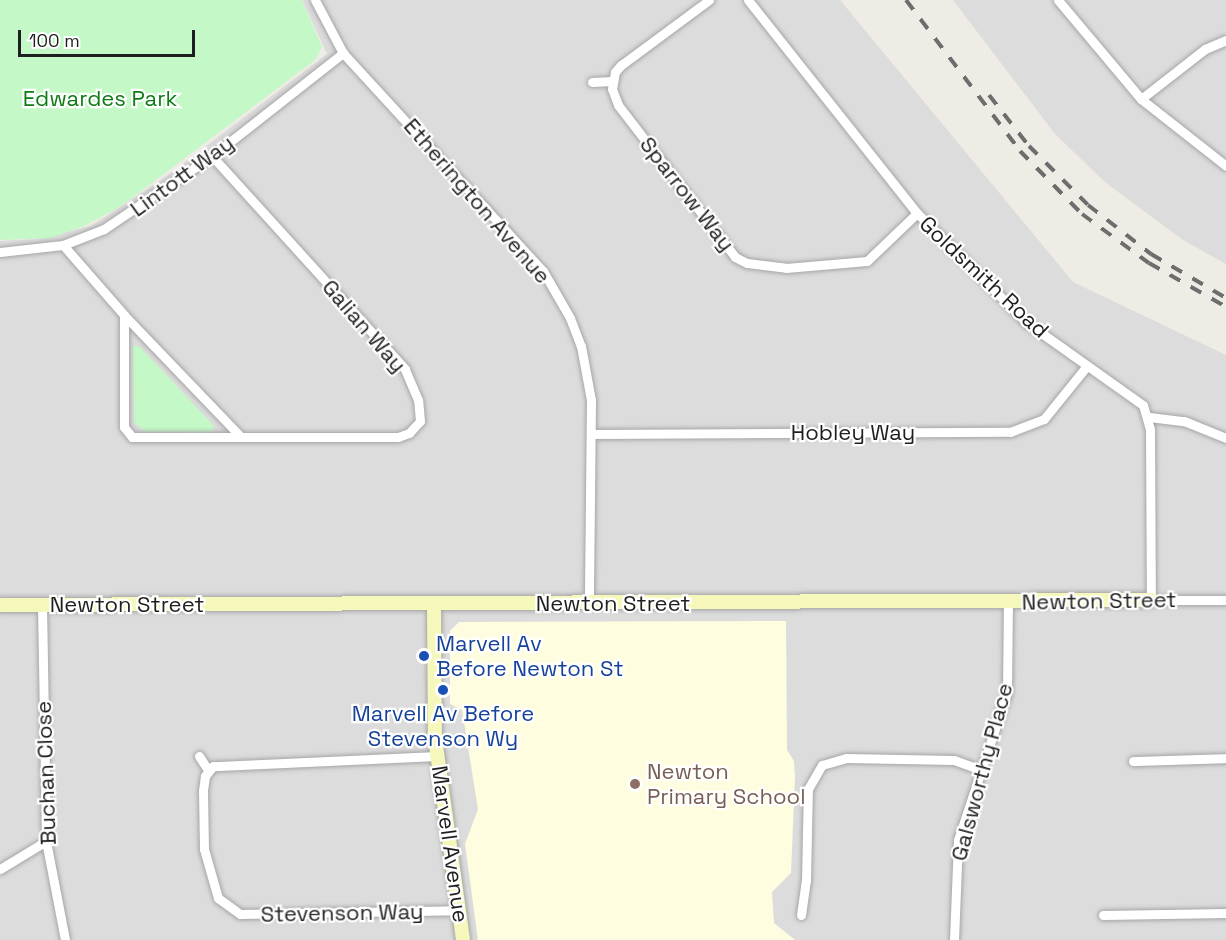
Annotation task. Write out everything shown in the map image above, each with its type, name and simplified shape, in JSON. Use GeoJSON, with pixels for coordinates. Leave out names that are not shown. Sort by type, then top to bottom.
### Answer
{"type":"FeatureCollection","features":[{"type":"Feature","properties":{"kind":"street","name":"Etherington Avenue"},"geometry":{"type":"LineString","coordinates":[[315,0],[343,53],[543,270],[570,318],[581,346],[592,434],[590,604]]}},
{"type":"Feature","properties":{"kind":"street"},"geometry":{"type":"LineString","coordinates":[[592,82],[613,81],[621,65],[710,0]]}},
{"type":"Feature","properties":{"kind":"street","name":"Goldsmith Road"},"geometry":{"type":"LineString","coordinates":[[748,0],[917,213],[1026,322],[1086,367],[1135,396],[1149,417]]}},
{"type":"Feature","properties":{"kind":"street"},"geometry":{"type":"LineString","coordinates":[[1058,0],[1141,99],[1226,166]]}},
{"type":"Feature","properties":{"kind":"street"},"geometry":{"type":"LineString","coordinates":[[1141,99],[1205,49],[1226,40]]}},
{"type":"Feature","properties":{"kind":"street","name":"Lintott Way"},"geometry":{"type":"LineString","coordinates":[[0,252],[63,245],[129,214],[212,156],[343,53]]}},
{"type":"Feature","properties":{"kind":"street","name":"Sparrow Way"},"geometry":{"type":"LineString","coordinates":[[613,81],[618,105],[722,243],[747,263],[821,267],[867,261],[917,213]]}},
{"type":"Feature","properties":{"kind":"street","name":"Galian Way"},"geometry":{"type":"LineString","coordinates":[[124,315],[124,427],[128,434],[137,438],[398,437],[415,428],[421,413],[412,383],[396,358],[212,156]]}},
{"type":"Feature","properties":{"kind":"street"},"geometry":{"type":"LineString","coordinates":[[63,245],[124,315],[240,436]]}},
{"type":"Feature","properties":{"kind":"street","name":"Hobley Way"},"geometry":{"type":"LineString","coordinates":[[592,434],[1010,432],[1044,419],[1086,367]]}},
{"type":"Feature","properties":{"kind":"street"},"geometry":{"type":"LineString","coordinates":[[1151,600],[1149,417],[1184,421],[1226,438]]}},
{"type":"Feature","properties":{"kind":"street","name":"Newton Street"},"geometry":{"type":"LineString","coordinates":[[0,605],[1008,603],[1226,600]]}},
{"type":"Feature","properties":{"kind":"street","name":"Galsworthy Place"},"geometry":{"type":"LineString","coordinates":[[954,940],[957,848],[1007,693],[1008,603]]}},
{"type":"Feature","properties":{"kind":"street","name":"Marvell Avenue"},"geometry":{"type":"LineString","coordinates":[[434,604],[437,756],[463,940]]}},
{"type":"Feature","properties":{"kind":"street","name":"Buchan Close"},"geometry":{"type":"LineString","coordinates":[[42,605],[46,841],[65,940]]}},
{"type":"Feature","properties":{"kind":"street"},"geometry":{"type":"LineString","coordinates":[[199,756],[208,770],[222,763],[437,756]]}},
{"type":"Feature","properties":{"kind":"street"},"geometry":{"type":"LineString","coordinates":[[801,915],[807,881],[808,789],[822,765],[846,758],[954,760],[981,770]]}},
{"type":"Feature","properties":{"kind":"street"},"geometry":{"type":"LineString","coordinates":[[1133,761],[1226,758]]}},
{"type":"Feature","properties":{"kind":"street","name":"Stevenson Way"},"geometry":{"type":"LineString","coordinates":[[208,770],[203,791],[204,849],[218,898],[231,909],[251,915],[459,910]]}},
{"type":"Feature","properties":{"kind":"street"},"geometry":{"type":"LineString","coordinates":[[0,869],[46,841]]}},
{"type":"Feature","properties":{"kind":"street"},"geometry":{"type":"LineString","coordinates":[[1103,915],[1226,913]]}},
{"type":"Feature","properties":{"kind":"shaded area"},"geometry":{"type":"Polygon","coordinates":[[[302,0],[840,0],[1073,282],[1226,355],[1226,940],[0,940],[0,241],[37,239],[91,226],[168,175],[327,54],[302,0]]]}},
{"type":"Feature","properties":{"kind":"shaded area"},"geometry":{"type":"Polygon","coordinates":[[[953,0],[1226,0],[1226,264],[1183,240],[1106,183],[1055,134],[953,0]]]}},
{"type":"Feature","properties":{"kind":"shaded area","name":"Newton Primary School"},"geometry":{"type":"Polygon","coordinates":[[[786,621],[787,750],[794,761],[795,776],[791,873],[772,892],[774,923],[795,940],[478,940],[465,844],[478,809],[462,710],[450,704],[450,631],[459,622],[786,621]]]}},
{"type":"Feature","properties":{"kind":"green space","name":"Edwardes Park"},"geometry":{"type":"Polygon","coordinates":[[[0,0],[302,0],[322,47],[315,60],[121,206],[84,226],[50,238],[0,240],[0,0]]]}},
{"type":"Feature","properties":{"kind":"green space"},"geometry":{"type":"Polygon","coordinates":[[[133,345],[140,347],[214,426],[212,433],[145,432],[134,422],[133,345]]]}},
{"type":"Feature","properties":{"kind":"railway"},"geometry":{"type":"LineString","coordinates":[[906,0],[1020,151],[1082,214],[1149,263],[1226,307]]}},
{"type":"Feature","properties":{"kind":"railway"},"geometry":{"type":"LineString","coordinates":[[989,95],[1029,146],[1088,205],[1151,254],[1226,298]]}},
{"type":"Feature","properties":{"kind":"place","name":"Marvell Av Before Newton St"},"geometry":{"type":"Point","coordinates":[424,656]}},
{"type":"Feature","properties":{"kind":"place","name":"Marvell Av Before Stevenson Wy"},"geometry":{"type":"Point","coordinates":[443,690]}},
{"type":"Feature","properties":{"kind":"place","name":"Newton Primary School"},"geometry":{"type":"Point","coordinates":[635,784]}}]}
